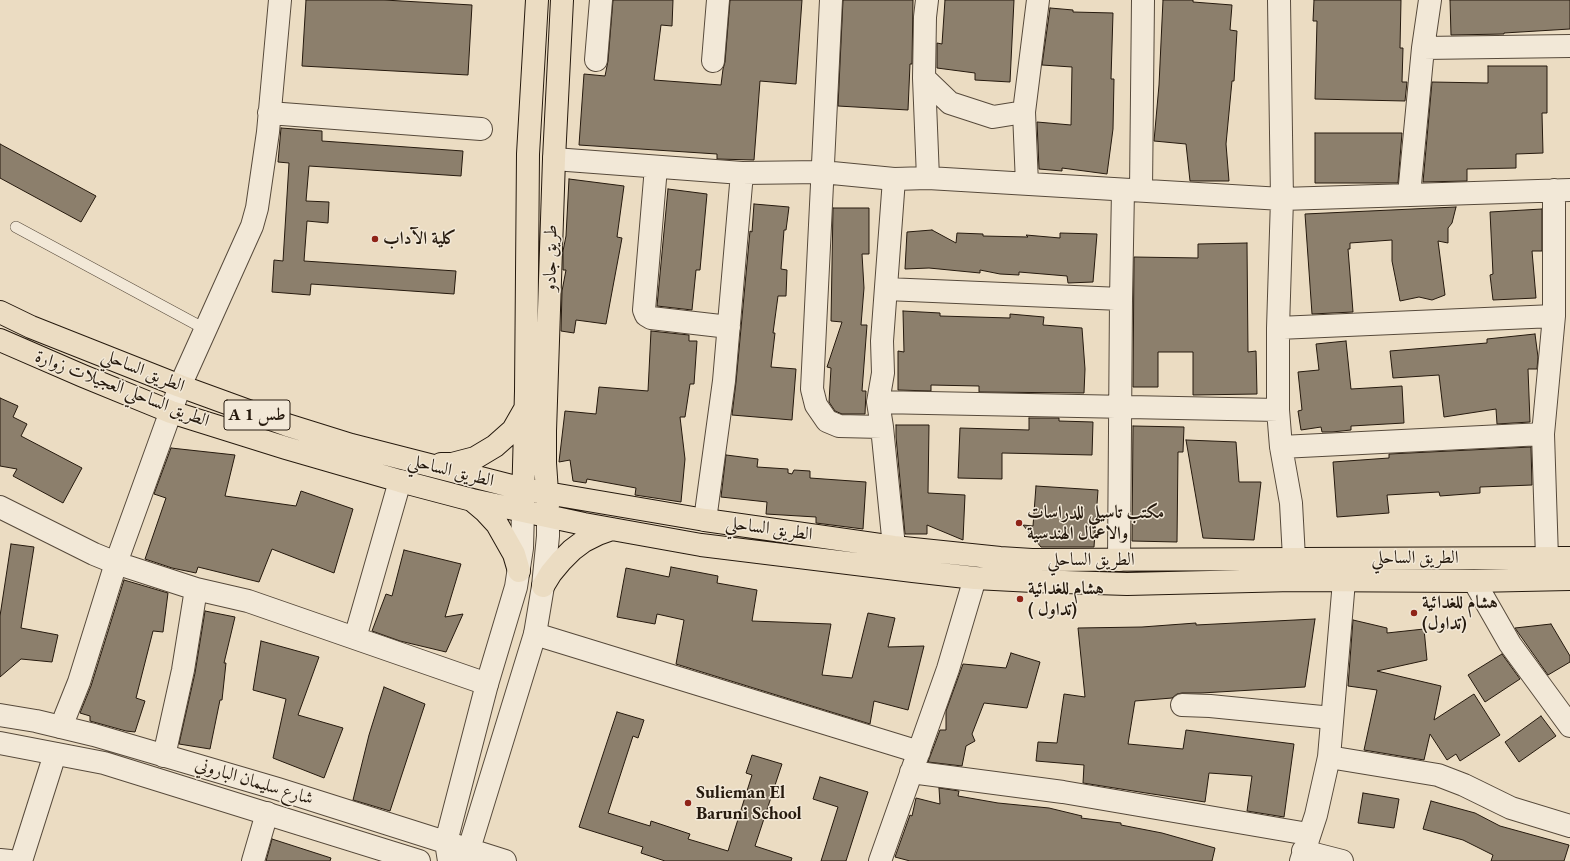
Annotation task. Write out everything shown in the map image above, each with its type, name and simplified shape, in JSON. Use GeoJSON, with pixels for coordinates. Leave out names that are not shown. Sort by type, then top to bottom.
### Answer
{"type":"FeatureCollection","features":[{"type":"Feature","properties":{"kind":"highway","name":"طريق جادو"},"geometry":{"type":"LineString","coordinates":[[523,500],[528,154],[537,0]]}},
{"type":"Feature","properties":{"kind":"highway","name":"طريق جادو"},"geometry":{"type":"LineString","coordinates":[[548,515],[545,437],[554,159],[562,0]]}},
{"type":"Feature","properties":{"kind":"highway","name":"الطريق الساحلي"},"geometry":{"type":"LineString","coordinates":[[0,312],[31,327],[180,386],[294,428],[396,458],[428,464],[523,500],[548,515],[612,529],[701,545],[975,578],[1033,581],[1127,584],[1293,580],[1474,581],[1570,579]]}},
{"type":"Feature","properties":{"kind":"highway","name":"الطريق الساحلي العجيلات زوارة"},"geometry":{"type":"LineString","coordinates":[[0,340],[171,412],[286,448],[472,500],[523,500]]}},
{"type":"Feature","properties":{"kind":"highway"},"geometry":{"type":"LineString","coordinates":[[428,464],[452,464],[475,458],[496,446],[513,430],[525,409]]}},
{"type":"Feature","properties":{"kind":"highway","name":"الطريق الساحلي"},"geometry":{"type":"LineString","coordinates":[[523,500],[546,493],[704,520],[894,547],[1032,560],[1570,558]]}},
{"type":"Feature","properties":{"kind":"highway"},"geometry":{"type":"LineString","coordinates":[[472,500],[497,524],[514,554],[519,571]]}},
{"type":"Feature","properties":{"kind":"highway"},"geometry":{"type":"LineString","coordinates":[[543,586],[551,573],[572,550],[584,541],[612,529]]}},
{"type":"Feature","properties":{"kind":"street"},"geometry":{"type":"LineString","coordinates":[[62,727],[79,682],[116,563],[180,386],[252,226],[256,208],[269,113],[280,0]]}},
{"type":"Feature","properties":{"kind":"street"},"geometry":{"type":"LineString","coordinates":[[596,60],[601,0]]}},
{"type":"Feature","properties":{"kind":"street"},"geometry":{"type":"LineString","coordinates":[[713,61],[718,0]]}},
{"type":"Feature","properties":{"kind":"street"},"geometry":{"type":"LineString","coordinates":[[831,0],[812,389],[816,405],[826,421],[839,426],[882,427]]}},
{"type":"Feature","properties":{"kind":"street"},"geometry":{"type":"LineString","coordinates":[[927,0],[924,17],[924,78],[928,178]]}},
{"type":"Feature","properties":{"kind":"street"},"geometry":{"type":"LineString","coordinates":[[1027,184],[1024,112],[1038,0]]}},
{"type":"Feature","properties":{"kind":"street"},"geometry":{"type":"LineString","coordinates":[[1119,560],[1121,299],[1132,190],[1143,0]]}},
{"type":"Feature","properties":{"kind":"street"},"geometry":{"type":"LineString","coordinates":[[1279,0],[1282,199],[1278,328],[1278,410],[1281,447],[1291,503],[1294,558],[1293,580]]}},
{"type":"Feature","properties":{"kind":"street"},"geometry":{"type":"LineString","coordinates":[[1409,194],[1423,48],[1430,0]]}},
{"type":"Feature","properties":{"kind":"street"},"geometry":{"type":"LineString","coordinates":[[1423,48],[1570,46]]}},
{"type":"Feature","properties":{"kind":"street"},"geometry":{"type":"LineString","coordinates":[[924,78],[950,103],[993,117],[1024,112]]}},
{"type":"Feature","properties":{"kind":"street"},"geometry":{"type":"LineString","coordinates":[[269,113],[481,129]]}},
{"type":"Feature","properties":{"kind":"street"},"geometry":{"type":"LineString","coordinates":[[554,159],[742,173],[822,172],[894,179],[928,178],[1282,199],[1562,190],[1554,316],[1543,434],[1547,558]]}},
{"type":"Feature","properties":{"kind":"street"},"geometry":{"type":"LineString","coordinates":[[656,167],[644,310],[646,315],[651,318],[729,326]]}},
{"type":"Feature","properties":{"kind":"street"},"geometry":{"type":"LineString","coordinates":[[704,520],[724,381],[742,173]]}},
{"type":"Feature","properties":{"kind":"street"},"geometry":{"type":"LineString","coordinates":[[894,179],[882,340],[883,374],[878,402],[882,427],[894,547]]}},
{"type":"Feature","properties":{"kind":"street"},"geometry":{"type":"LineString","coordinates":[[886,289],[1121,299]]}},
{"type":"Feature","properties":{"kind":"street"},"geometry":{"type":"LineString","coordinates":[[1278,328],[1554,316]]}},
{"type":"Feature","properties":{"kind":"street"},"geometry":{"type":"LineString","coordinates":[[878,402],[1278,410]]}},
{"type":"Feature","properties":{"kind":"street"},"geometry":{"type":"LineString","coordinates":[[1281,447],[1543,434]]}},
{"type":"Feature","properties":{"kind":"street"},"geometry":{"type":"LineString","coordinates":[[355,638],[400,481]]}},
{"type":"Feature","properties":{"kind":"street"},"geometry":{"type":"LineString","coordinates":[[448,851],[487,684],[516,587],[522,548],[523,500]]}},
{"type":"Feature","properties":{"kind":"street"},"geometry":{"type":"LineString","coordinates":[[0,507],[94,554],[116,563],[196,589],[248,601],[487,684]]}},
{"type":"Feature","properties":{"kind":"street"},"geometry":{"type":"LineString","coordinates":[[469,855],[535,634],[543,586],[548,536],[548,515]]}},
{"type":"Feature","properties":{"kind":"street"},"geometry":{"type":"LineString","coordinates":[[880,861],[948,669],[975,578]]}},
{"type":"Feature","properties":{"kind":"street"},"geometry":{"type":"LineString","coordinates":[[1304,849],[1316,815],[1329,758],[1344,580]]}},
{"type":"Feature","properties":{"kind":"street"},"geometry":{"type":"LineString","coordinates":[[1474,581],[1510,644],[1570,726]]}},
{"type":"Feature","properties":{"kind":"street"},"geometry":{"type":"LineString","coordinates":[[164,756],[183,670],[196,589]]}},
{"type":"Feature","properties":{"kind":"street"},"geometry":{"type":"LineString","coordinates":[[535,634],[915,762],[1070,794],[1304,849],[1342,861]]}},
{"type":"Feature","properties":{"kind":"street"},"geometry":{"type":"LineString","coordinates":[[1182,705],[1210,706],[1332,718]]}},
{"type":"Feature","properties":{"kind":"street","name":"شارع سليمان الباروني"},"geometry":{"type":"LineString","coordinates":[[0,715],[62,727],[278,789],[448,851],[505,861]]}},
{"type":"Feature","properties":{"kind":"street","name":"شارع سليمان الباروني"},"geometry":{"type":"LineString","coordinates":[[0,743],[104,763],[419,861]]}},
{"type":"Feature","properties":{"kind":"street"},"geometry":{"type":"LineString","coordinates":[[21,861],[54,754]]}},
{"type":"Feature","properties":{"kind":"street"},"geometry":{"type":"LineString","coordinates":[[1329,758],[1438,775],[1464,785],[1511,808],[1570,826]]}},
{"type":"Feature","properties":{"kind":"street"},"geometry":{"type":"LineString","coordinates":[[253,861],[267,813]]}},
{"type":"Feature","properties":{"kind":"street"},"geometry":{"type":"LineString","coordinates":[[0,860],[10,861]]}},
{"type":"Feature","properties":{"kind":"lane"},"geometry":{"type":"LineString","coordinates":[[16,227],[206,329]]}},
{"type":"Feature","properties":{"kind":"building"},"geometry":{"type":"Polygon","coordinates":[[[306,0],[384,0],[472,5],[468,75],[302,66],[306,0]]]}},
{"type":"Feature","properties":{"kind":"building"},"geometry":{"type":"Polygon","coordinates":[[[613,0],[673,0],[672,26],[661,25],[654,80],[721,85],[725,62],[730,0],[802,0],[796,84],[760,81],[754,160],[717,159],[717,154],[579,145],[584,74],[605,76],[608,61],[613,0]]]}},
{"type":"Feature","properties":{"kind":"building"},"geometry":{"type":"Polygon","coordinates":[[[843,0],[913,0],[912,64],[910,64],[908,110],[838,106],[843,0]]]}},
{"type":"Feature","properties":{"kind":"building"},"geometry":{"type":"Polygon","coordinates":[[[945,0],[1014,0],[1010,82],[975,80],[975,73],[937,68],[937,43],[942,44],[945,0]]]}},
{"type":"Feature","properties":{"kind":"building"},"geometry":{"type":"Polygon","coordinates":[[[1163,0],[1193,0],[1193,2],[1232,5],[1230,30],[1237,31],[1234,81],[1232,81],[1226,144],[1229,181],[1190,181],[1186,144],[1154,141],[1159,85],[1163,0]]]}},
{"type":"Feature","properties":{"kind":"building"},"geometry":{"type":"Polygon","coordinates":[[[1314,0],[1401,0],[1400,48],[1403,48],[1402,82],[1407,82],[1405,101],[1315,99],[1317,21],[1313,21],[1314,0]]]}},
{"type":"Feature","properties":{"kind":"building"},"geometry":{"type":"Polygon","coordinates":[[[1450,0],[1570,0],[1570,29],[1504,34],[1451,35],[1450,0]]]}},
{"type":"Feature","properties":{"kind":"building"},"geometry":{"type":"Polygon","coordinates":[[[1050,8],[1073,10],[1073,12],[1113,13],[1111,79],[1114,79],[1113,129],[1107,174],[1062,168],[1062,171],[1039,169],[1037,122],[1071,125],[1072,67],[1042,65],[1050,8]]]}},
{"type":"Feature","properties":{"kind":"building"},"geometry":{"type":"Polygon","coordinates":[[[1488,66],[1547,66],[1547,113],[1542,113],[1543,153],[1516,154],[1516,168],[1467,169],[1467,181],[1423,182],[1432,82],[1488,83],[1488,66]]]}},
{"type":"Feature","properties":{"kind":"building"},"geometry":{"type":"Polygon","coordinates":[[[281,128],[322,131],[322,141],[463,151],[461,176],[309,166],[306,201],[329,202],[328,223],[307,221],[304,261],[456,271],[454,294],[311,284],[310,295],[272,292],[274,260],[283,261],[289,163],[278,162],[281,128]]]}},
{"type":"Feature","properties":{"kind":"building"},"geometry":{"type":"Polygon","coordinates":[[[1315,133],[1402,133],[1398,183],[1315,183],[1315,133]]]}},
{"type":"Feature","properties":{"kind":"building"},"geometry":{"type":"Polygon","coordinates":[[[0,144],[96,196],[81,222],[0,178],[0,144]]]}},
{"type":"Feature","properties":{"kind":"building"},"geometry":{"type":"Polygon","coordinates":[[[569,179],[624,186],[617,237],[622,238],[606,324],[576,320],[574,333],[561,331],[562,291],[566,270],[563,270],[563,251],[566,236],[569,179]]]}},
{"type":"Feature","properties":{"kind":"building"},"geometry":{"type":"Polygon","coordinates":[[[668,189],[707,194],[700,270],[696,270],[692,310],[657,306],[668,189]]]}},
{"type":"Feature","properties":{"kind":"building"},"geometry":{"type":"Polygon","coordinates":[[[754,204],[789,207],[786,230],[784,230],[781,269],[787,270],[786,296],[778,296],[773,333],[775,333],[771,367],[796,369],[792,420],[732,415],[754,204]]]}},
{"type":"Feature","properties":{"kind":"building"},"geometry":{"type":"Polygon","coordinates":[[[1456,207],[1452,223],[1448,228],[1448,243],[1438,241],[1445,295],[1432,300],[1419,297],[1400,301],[1392,261],[1392,240],[1350,243],[1350,249],[1348,249],[1353,312],[1312,314],[1305,214],[1456,207]]]}},
{"type":"Feature","properties":{"kind":"building"},"geometry":{"type":"Polygon","coordinates":[[[833,208],[869,208],[869,254],[862,254],[864,288],[861,325],[867,325],[862,391],[866,391],[865,414],[842,414],[835,411],[829,402],[831,368],[827,367],[842,322],[831,321],[833,208]]]}},
{"type":"Feature","properties":{"kind":"building"},"geometry":{"type":"Polygon","coordinates":[[[1542,209],[1542,251],[1532,251],[1536,298],[1493,300],[1490,275],[1493,274],[1490,212],[1542,209]]]}},
{"type":"Feature","properties":{"kind":"building"},"geometry":{"type":"Polygon","coordinates":[[[932,230],[956,243],[957,233],[983,234],[983,236],[1028,237],[1026,235],[1060,238],[1060,233],[1097,234],[1093,282],[1068,283],[1067,276],[1019,272],[1019,275],[1000,274],[980,270],[980,273],[929,268],[905,269],[907,232],[932,230]]]}},
{"type":"Feature","properties":{"kind":"building"},"geometry":{"type":"Polygon","coordinates":[[[1247,243],[1248,352],[1256,351],[1257,394],[1193,395],[1193,352],[1158,352],[1158,387],[1133,387],[1134,257],[1198,258],[1198,244],[1247,243]]]}},
{"type":"Feature","properties":{"kind":"building"},"geometry":{"type":"Polygon","coordinates":[[[903,311],[940,313],[940,316],[1010,318],[1010,314],[1044,317],[1043,325],[1082,328],[1085,369],[1084,393],[979,392],[979,386],[931,385],[931,391],[898,390],[898,351],[904,352],[903,311]]]}},
{"type":"Feature","properties":{"kind":"building"},"geometry":{"type":"Polygon","coordinates":[[[651,331],[689,335],[689,341],[697,341],[694,384],[690,384],[685,417],[680,417],[685,459],[681,502],[635,495],[636,488],[587,479],[586,483],[573,481],[570,460],[559,462],[565,411],[596,414],[599,387],[648,391],[651,331]]]}},
{"type":"Feature","properties":{"kind":"building"},"geometry":{"type":"Polygon","coordinates":[[[1535,334],[1538,357],[1537,369],[1528,369],[1530,422],[1497,424],[1496,409],[1444,417],[1439,375],[1393,378],[1390,351],[1487,343],[1487,339],[1535,334]]]}},
{"type":"Feature","properties":{"kind":"building"},"geometry":{"type":"Polygon","coordinates":[[[1346,341],[1351,389],[1402,386],[1404,423],[1351,426],[1351,430],[1332,432],[1322,432],[1321,427],[1301,430],[1298,411],[1302,410],[1298,372],[1319,370],[1316,344],[1346,341]]]}},
{"type":"Feature","properties":{"kind":"building"},"geometry":{"type":"Polygon","coordinates":[[[0,398],[18,406],[13,417],[27,424],[21,436],[82,468],[63,503],[13,476],[17,469],[0,466],[0,398]]]}},
{"type":"Feature","properties":{"kind":"building"},"geometry":{"type":"Polygon","coordinates":[[[1029,418],[1059,418],[1059,421],[1093,422],[1092,455],[1002,453],[1002,479],[958,478],[960,428],[1029,430],[1029,418]]]}},
{"type":"Feature","properties":{"kind":"building"},"geometry":{"type":"Polygon","coordinates":[[[896,425],[929,425],[928,493],[965,495],[963,540],[927,525],[927,534],[905,534],[896,425]]]}},
{"type":"Feature","properties":{"kind":"building"},"geometry":{"type":"Polygon","coordinates":[[[1133,426],[1184,427],[1183,452],[1178,452],[1177,542],[1132,541],[1133,426]]]}},
{"type":"Feature","properties":{"kind":"building"},"geometry":{"type":"Polygon","coordinates":[[[1186,440],[1236,442],[1239,482],[1261,482],[1254,540],[1203,538],[1186,440]]]}},
{"type":"Feature","properties":{"kind":"building"},"geometry":{"type":"Polygon","coordinates":[[[1531,447],[1532,485],[1480,487],[1480,493],[1440,496],[1439,492],[1387,495],[1389,513],[1337,517],[1333,462],[1389,458],[1389,454],[1531,447]]]}},
{"type":"Feature","properties":{"kind":"building"},"geometry":{"type":"Polygon","coordinates":[[[171,448],[235,455],[225,496],[296,506],[301,491],[353,509],[334,573],[272,549],[259,582],[198,567],[196,573],[172,568],[145,559],[166,498],[154,494],[171,448]]]}},
{"type":"Feature","properties":{"kind":"building"},"geometry":{"type":"Polygon","coordinates":[[[726,455],[758,459],[757,467],[788,469],[788,473],[792,474],[794,470],[810,471],[810,478],[866,482],[863,529],[816,523],[816,517],[766,514],[767,502],[721,497],[726,455]]]}},
{"type":"Feature","properties":{"kind":"building"},"geometry":{"type":"Polygon","coordinates":[[[1036,486],[1098,490],[1094,547],[1041,547],[1023,525],[1033,526],[1036,486]]]}},
{"type":"Feature","properties":{"kind":"building"},"geometry":{"type":"Polygon","coordinates":[[[11,544],[34,547],[21,628],[58,635],[52,662],[21,659],[0,677],[0,616],[11,544]]]}},
{"type":"Feature","properties":{"kind":"building"},"geometry":{"type":"Polygon","coordinates":[[[404,550],[461,564],[445,617],[463,614],[446,652],[400,641],[372,631],[386,594],[392,596],[404,550]]]}},
{"type":"Feature","properties":{"kind":"building"},"geometry":{"type":"Polygon","coordinates":[[[671,567],[718,576],[717,583],[757,590],[752,621],[831,624],[822,675],[852,678],[868,613],[895,618],[888,647],[924,646],[908,710],[874,701],[870,724],[676,664],[684,620],[657,614],[655,624],[617,617],[626,568],[669,577],[671,567]]]}},
{"type":"Feature","properties":{"kind":"building"},"geometry":{"type":"Polygon","coordinates":[[[124,580],[168,593],[163,632],[153,631],[136,698],[145,701],[135,732],[90,721],[90,716],[80,713],[91,686],[124,580]]]}},
{"type":"Feature","properties":{"kind":"building"},"geometry":{"type":"Polygon","coordinates":[[[205,611],[235,617],[224,663],[226,663],[222,700],[220,700],[210,749],[179,744],[195,673],[205,611]]]}},
{"type":"Feature","properties":{"kind":"building"},"geometry":{"type":"Polygon","coordinates":[[[1315,619],[1305,687],[1182,693],[1177,694],[1172,698],[1135,701],[1128,744],[1183,749],[1186,730],[1294,744],[1284,817],[1247,811],[1252,776],[1209,773],[1205,802],[1083,783],[1084,765],[1036,761],[1038,742],[1057,743],[1064,694],[1085,697],[1078,628],[1142,627],[1196,623],[1196,625],[1315,619]]]}},
{"type":"Feature","properties":{"kind":"building"},"geometry":{"type":"Polygon","coordinates":[[[1353,620],[1387,628],[1387,633],[1424,629],[1427,660],[1377,671],[1441,686],[1434,720],[1474,694],[1500,735],[1460,761],[1456,754],[1447,760],[1430,734],[1424,760],[1364,750],[1377,690],[1348,686],[1353,620]]]}},
{"type":"Feature","properties":{"kind":"building"},"geometry":{"type":"Polygon","coordinates":[[[1551,624],[1570,656],[1570,662],[1548,675],[1515,628],[1551,624]]]}},
{"type":"Feature","properties":{"kind":"building"},"geometry":{"type":"Polygon","coordinates":[[[261,641],[319,657],[298,715],[343,728],[324,778],[273,758],[286,699],[253,690],[261,641]]]}},
{"type":"Feature","properties":{"kind":"building"},"geometry":{"type":"Polygon","coordinates":[[[1011,653],[1040,662],[1027,708],[984,703],[972,734],[975,741],[966,746],[962,766],[928,762],[940,730],[946,730],[946,711],[963,664],[1006,668],[1011,653]]]}},
{"type":"Feature","properties":{"kind":"building"},"geometry":{"type":"Polygon","coordinates":[[[1502,654],[1520,679],[1485,702],[1468,675],[1502,654]]]}},
{"type":"Feature","properties":{"kind":"building"},"geometry":{"type":"Polygon","coordinates":[[[384,687],[425,704],[390,811],[353,800],[369,735],[384,687]]]}},
{"type":"Feature","properties":{"kind":"building"},"geometry":{"type":"Polygon","coordinates":[[[617,712],[644,720],[638,738],[633,736],[608,813],[650,826],[651,821],[690,834],[688,839],[728,851],[752,775],[746,773],[752,755],[782,764],[755,846],[792,858],[791,861],[665,861],[641,853],[643,847],[579,827],[617,712]]]}},
{"type":"Feature","properties":{"kind":"building"},"geometry":{"type":"Polygon","coordinates":[[[1541,716],[1556,736],[1519,762],[1505,742],[1541,716]]]}},
{"type":"Feature","properties":{"kind":"building"},"geometry":{"type":"Polygon","coordinates":[[[820,777],[868,792],[846,861],[821,861],[838,807],[813,799],[820,777]]]}},
{"type":"Feature","properties":{"kind":"building"},"geometry":{"type":"Polygon","coordinates":[[[939,788],[959,791],[958,796],[998,803],[1049,808],[1082,816],[1081,818],[1121,823],[1121,825],[1162,833],[1215,848],[1212,861],[910,861],[895,857],[910,815],[912,816],[916,798],[940,804],[939,788]]]}},
{"type":"Feature","properties":{"kind":"building"},"geometry":{"type":"Polygon","coordinates":[[[1363,793],[1399,799],[1394,828],[1358,823],[1363,793]]]}},
{"type":"Feature","properties":{"kind":"building"},"geometry":{"type":"Polygon","coordinates":[[[1431,801],[1475,813],[1500,826],[1569,845],[1564,861],[1491,861],[1493,855],[1463,840],[1423,829],[1431,801]]]}},
{"type":"Feature","properties":{"kind":"building"},"geometry":{"type":"Polygon","coordinates":[[[272,839],[331,858],[330,861],[266,861],[272,839]]]}},
{"type":"Feature","properties":{"kind":"place","name":"كلية الآداب"},"geometry":{"type":"Point","coordinates":[375,239]}},
{"type":"Feature","properties":{"kind":"place","name":"مكتب تاسيلي للدراسات والاعمال الهندسية"},"geometry":{"type":"Point","coordinates":[1019,523]}},
{"type":"Feature","properties":{"kind":"place","name":"هشام للغدائية ( تداول)"},"geometry":{"type":"Point","coordinates":[1020,599]}},
{"type":"Feature","properties":{"kind":"place","name":"هشام للغدائية (تداول)"},"geometry":{"type":"Point","coordinates":[1414,613]}},
{"type":"Feature","properties":{"kind":"place","name":"Sulieman El Baruni School"},"geometry":{"type":"Point","coordinates":[688,803]}}]}
